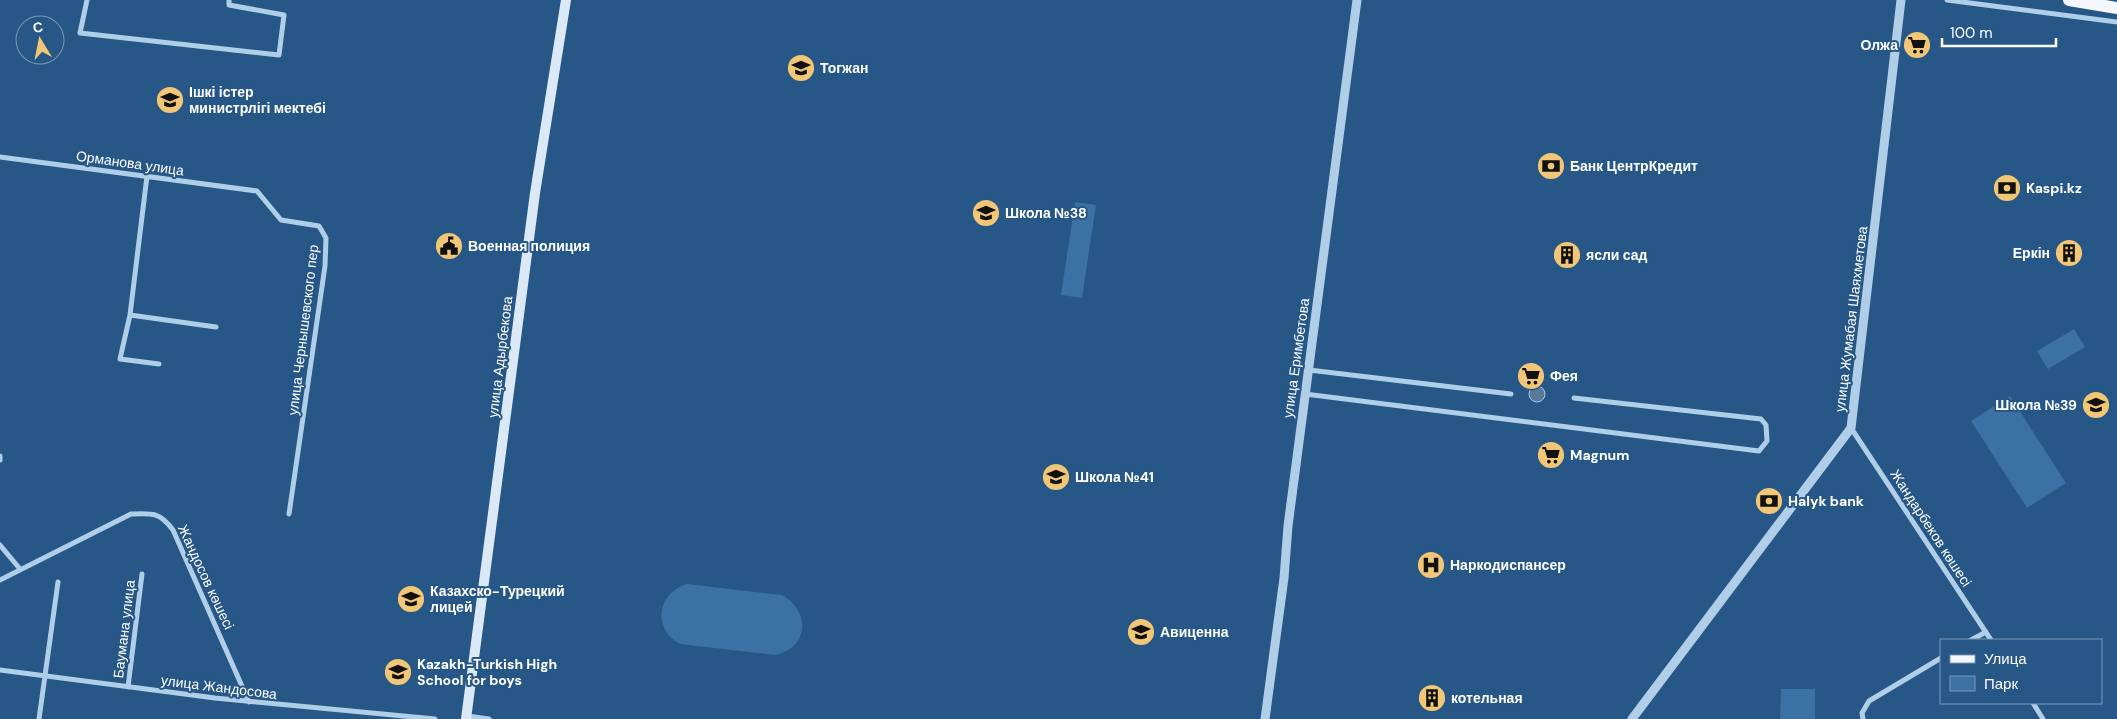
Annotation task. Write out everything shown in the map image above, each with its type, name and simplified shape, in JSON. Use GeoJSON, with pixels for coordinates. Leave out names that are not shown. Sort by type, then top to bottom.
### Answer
{"type":"FeatureCollection","features":[{"type":"Feature","properties":{"kind":"main road","name":"улица Адырбекова"},"geometry":{"type":"LineString","coordinates":[[467,718],[535,193],[566,0]]}},
{"type":"Feature","properties":{"kind":"main road"},"geometry":{"type":"LineString","coordinates":[[2069,0],[2117,8]]}},
{"type":"Feature","properties":{"kind":"street"},"geometry":{"type":"LineString","coordinates":[[87,0],[80,33],[279,55],[284,15],[229,5],[229,0]]}},
{"type":"Feature","properties":{"kind":"street","name":"улица Еримбетова"},"geometry":{"type":"LineString","coordinates":[[1265,719],[1308,370],[1358,0]]}},
{"type":"Feature","properties":{"kind":"street","name":"улица Жумабая Шаяхметова"},"geometry":{"type":"LineString","coordinates":[[1632,719],[1851,428],[1901,0]]}},
{"type":"Feature","properties":{"kind":"street"},"geometry":{"type":"LineString","coordinates":[[1947,0],[2117,22]]}},
{"type":"Feature","properties":{"kind":"street","name":"Орманова улица"},"geometry":{"type":"LineString","coordinates":[[0,157],[257,191]]}},
{"type":"Feature","properties":{"kind":"street"},"geometry":{"type":"LineString","coordinates":[[147,176],[130,314],[120,358],[159,364]]}},
{"type":"Feature","properties":{"kind":"street","name":"улица Чернышевского пер"},"geometry":{"type":"LineString","coordinates":[[257,191],[281,220],[319,226],[326,238],[325,266],[289,514]]}},
{"type":"Feature","properties":{"kind":"street"},"geometry":{"type":"LineString","coordinates":[[130,314],[216,327]]}},
{"type":"Feature","properties":{"kind":"street"},"geometry":{"type":"LineString","coordinates":[[1308,370],[1511,394]]}},
{"type":"Feature","properties":{"kind":"street"},"geometry":{"type":"LineString","coordinates":[[1305,394],[1759,451],[1768,441],[1766,425],[1761,419],[1574,398]]}},
{"type":"Feature","properties":{"kind":"street","name":"Жандарбеков көшесі"},"geometry":{"type":"LineString","coordinates":[[1851,428],[1990,639]]}},
{"type":"Feature","properties":{"kind":"street","name":"Жандосов көшесі"},"geometry":{"type":"LineString","coordinates":[[0,580],[131,514],[151,513],[165,518],[173,530],[250,702]]}},
{"type":"Feature","properties":{"kind":"street"},"geometry":{"type":"LineString","coordinates":[[0,545],[20,569]]}},
{"type":"Feature","properties":{"kind":"street","name":"Баумана улица"},"geometry":{"type":"LineString","coordinates":[[128,687],[142,574]]}},
{"type":"Feature","properties":{"kind":"street"},"geometry":{"type":"LineString","coordinates":[[39,719],[58,582]]}},
{"type":"Feature","properties":{"kind":"street"},"geometry":{"type":"LineString","coordinates":[[1973,639],[1986,632]]}},
{"type":"Feature","properties":{"kind":"street"},"geometry":{"type":"LineString","coordinates":[[1863,719],[1862,713],[1869,701],[1940,659]]}},
{"type":"Feature","properties":{"kind":"street","name":"улица Жандосова"},"geometry":{"type":"LineString","coordinates":[[0,670],[250,702],[435,719]]}},
{"type":"Feature","properties":{"kind":"street"},"geometry":{"type":"LineString","coordinates":[[2033,704],[2043,719]]}},
{"type":"Feature","properties":{"kind":"street"},"geometry":{"type":"LineString","coordinates":[[467,718],[489,719]]}},
{"type":"Feature","properties":{"kind":"green space"},"geometry":{"type":"Polygon","coordinates":[[[1075,202],[1096,205],[1082,298],[1061,295],[1075,202]]]}},
{"type":"Feature","properties":{"kind":"green space"},"geometry":{"type":"Polygon","coordinates":[[[2074,329],[2085,347],[2048,369],[2037,351],[2074,329]]]}},
{"type":"Feature","properties":{"kind":"green space"},"geometry":{"type":"Polygon","coordinates":[[[2010,396],[2066,483],[2027,508],[1971,421],[2010,396]]]}},
{"type":"Feature","properties":{"kind":"green space"},"geometry":{"type":"Polygon","coordinates":[[[687,584],[782,595],[798,610],[802,628],[800,637],[795,645],[775,655],[680,644],[665,630],[662,612],[664,603],[669,595],[687,584]]]}},
{"type":"Feature","properties":{"kind":"green space"},"geometry":{"type":"Polygon","coordinates":[[[1781,689],[1815,689],[1815,719],[1780,719],[1781,689]]]}},
{"type":"Feature","properties":{"kind":"shaded area"},"geometry":{"type":"Polygon","coordinates":[[[1537,386],[1545,394],[1537,402],[1529,394],[1537,386]]]}},
{"type":"Feature","properties":{"kind":"place","name":"Олжа"},"geometry":{"type":"Point","coordinates":[1917,45]}},
{"type":"Feature","properties":{"kind":"place","name":"Тогжан"},"geometry":{"type":"Point","coordinates":[801,68]}},
{"type":"Feature","properties":{"kind":"place","name":"Ішкі істер министрлігі мектебі"},"geometry":{"type":"Point","coordinates":[170,100]}},
{"type":"Feature","properties":{"kind":"place","name":"Банк ЦентрКредит"},"geometry":{"type":"Point","coordinates":[1551,166]}},
{"type":"Feature","properties":{"kind":"place","name":"Kaspi.kz"},"geometry":{"type":"Point","coordinates":[2007,188]}},
{"type":"Feature","properties":{"kind":"place","name":"Школа №38"},"geometry":{"type":"Point","coordinates":[986,213]}},
{"type":"Feature","properties":{"kind":"place","name":"Военная полиция"},"geometry":{"type":"Point","coordinates":[449,246]}},
{"type":"Feature","properties":{"kind":"place","name":"Еркін"},"geometry":{"type":"Point","coordinates":[2069,253]}},
{"type":"Feature","properties":{"kind":"place","name":"ясли сад"},"geometry":{"type":"Point","coordinates":[1567,255]}},
{"type":"Feature","properties":{"kind":"place","name":"Фея"},"geometry":{"type":"Point","coordinates":[1531,376]}},
{"type":"Feature","properties":{"kind":"place","name":"Школа №39"},"geometry":{"type":"Point","coordinates":[2096,405]}},
{"type":"Feature","properties":{"kind":"place","name":"Magnum"},"geometry":{"type":"Point","coordinates":[1551,455]}},
{"type":"Feature","properties":{"kind":"place","name":"Школа №41"},"geometry":{"type":"Point","coordinates":[1056,477]}},
{"type":"Feature","properties":{"kind":"place","name":"Halyk bank"},"geometry":{"type":"Point","coordinates":[1769,501]}},
{"type":"Feature","properties":{"kind":"place","name":"Наркодиспансер"},"geometry":{"type":"Point","coordinates":[1431,565]}},
{"type":"Feature","properties":{"kind":"place","name":"Казахско-Турецкий лицей"},"geometry":{"type":"Point","coordinates":[411,599]}},
{"type":"Feature","properties":{"kind":"place","name":"Авиценна"},"geometry":{"type":"Point","coordinates":[1141,632]}},
{"type":"Feature","properties":{"kind":"place","name":"Kazakh-Turkish High School for boys"},"geometry":{"type":"Point","coordinates":[398,672]}},
{"type":"Feature","properties":{"kind":"place","name":"котельная"},"geometry":{"type":"Point","coordinates":[1432,698]}}]}
